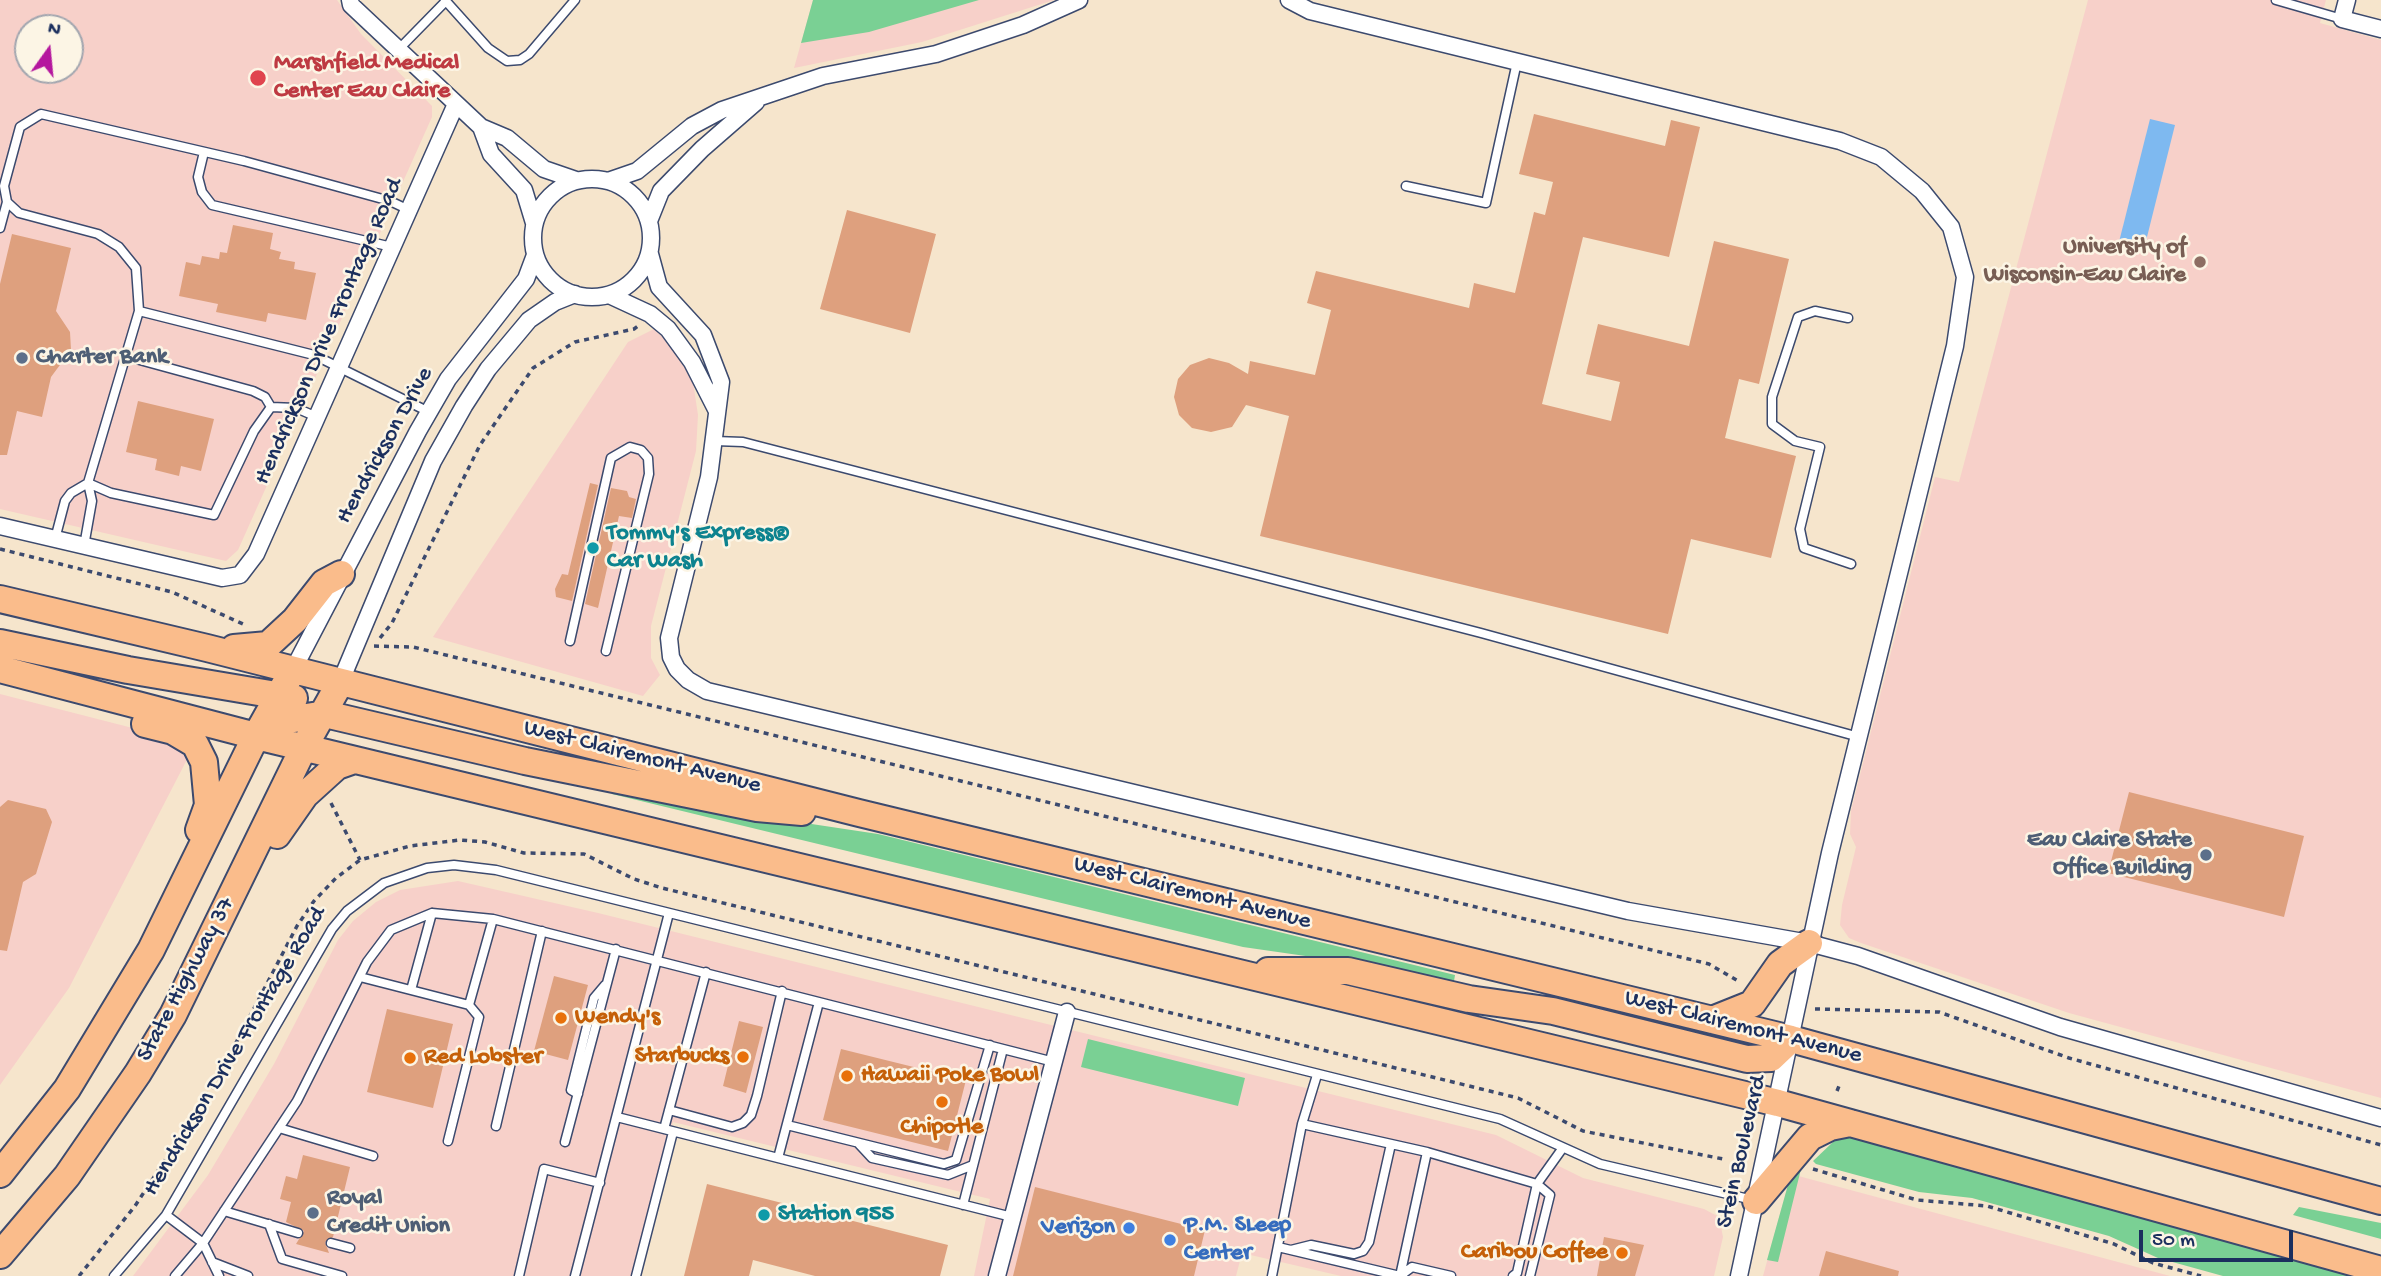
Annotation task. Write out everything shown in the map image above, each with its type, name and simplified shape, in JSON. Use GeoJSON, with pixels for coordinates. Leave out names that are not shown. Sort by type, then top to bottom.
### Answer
{"type":"FeatureCollection","features":[{"type":"Feature","properties":{"kind":"main road"},"geometry":{"type":"LineString","coordinates":[[207,648],[262,648],[280,635],[324,583],[341,574]]}},
{"type":"Feature","properties":{"kind":"main road","name":"West Clairemont Avenue"},"geometry":{"type":"LineString","coordinates":[[0,599],[207,648],[859,813],[1791,1039],[2381,1201]]}},
{"type":"Feature","properties":{"kind":"main road"},"geometry":{"type":"LineString","coordinates":[[0,643],[102,665],[299,699],[317,696],[340,683]]}},
{"type":"Feature","properties":{"kind":"main road"},"geometry":{"type":"LineString","coordinates":[[0,669],[354,760],[1778,1104],[2381,1270]]}},
{"type":"Feature","properties":{"kind":"main road","name":"State Highway 37"},"geometry":{"type":"LineString","coordinates":[[0,1174],[67,1089],[137,974],[211,834],[256,736],[293,670]]}},
{"type":"Feature","properties":{"kind":"main road"},"geometry":{"type":"LineString","coordinates":[[0,680],[40,697],[173,731],[195,744],[204,762],[208,805],[166,920]]}},
{"type":"Feature","properties":{"kind":"main road","name":"State Highway 37"},"geometry":{"type":"LineString","coordinates":[[0,1255],[100,1130],[173,1015],[304,747],[325,714],[340,683]]}},
{"type":"Feature","properties":{"kind":"main road"},"geometry":{"type":"LineString","coordinates":[[256,736],[288,720],[325,714],[525,761],[757,808],[859,813]]}},
{"type":"Feature","properties":{"kind":"main road"},"geometry":{"type":"LineString","coordinates":[[195,969],[216,952],[289,815],[337,766],[354,760]]}},
{"type":"Feature","properties":{"kind":"main road"},"geometry":{"type":"LineString","coordinates":[[1712,1020],[1748,1006],[1760,994],[1780,964],[1809,943]]}},
{"type":"Feature","properties":{"kind":"main road"},"geometry":{"type":"LineString","coordinates":[[1231,972],[1348,971],[1469,999],[1553,1012],[1760,1060],[1771,1058],[1791,1039]]}},
{"type":"Feature","properties":{"kind":"main road"},"geometry":{"type":"LineString","coordinates":[[1756,1201],[1810,1137],[1830,1127],[1852,1123]]}},
{"type":"Feature","properties":{"kind":"street"},"geometry":{"type":"LineString","coordinates":[[350,0],[351,5],[481,127],[507,138],[544,169],[576,180],[608,181],[637,170],[692,126],[722,110],[823,76],[893,64],[988,38],[1079,0]]}},
{"type":"Feature","properties":{"kind":"street","name":"Stein Boulevard"},"geometry":{"type":"LineString","coordinates":[[1289,0],[1310,10],[1840,141],[1881,157],[1922,191],[1951,227],[1965,277],[1955,346],[1809,943],[1778,1104],[1739,1276]]}},
{"type":"Feature","properties":{"kind":"street"},"geometry":{"type":"LineString","coordinates":[[2347,0],[2342,19],[2381,29]]}},
{"type":"Feature","properties":{"kind":"street"},"geometry":{"type":"LineString","coordinates":[[757,100],[702,149],[661,191],[649,221],[650,254],[659,287],[691,319],[711,350],[721,382],[715,441],[669,638],[671,657],[677,669],[688,680],[707,691],[822,721],[1628,911],[1809,943],[1858,956],[2060,1027],[2381,1118]]}},
{"type":"Feature","properties":{"kind":"street","name":"Hendrickson Drive Frontage Road"},"geometry":{"type":"LineString","coordinates":[[84,546],[222,578],[240,575],[256,554],[456,104]]}},
{"type":"Feature","properties":{"kind":"street"},"geometry":{"type":"LineString","coordinates":[[481,127],[491,154],[524,190],[534,223],[535,255],[544,272],[558,287],[575,294],[609,295],[650,314],[683,347],[717,411]]}},
{"type":"Feature","properties":{"kind":"street"},"geometry":{"type":"LineString","coordinates":[[534,223],[543,205],[557,190],[576,180]]}},
{"type":"Feature","properties":{"kind":"street"},"geometry":{"type":"LineString","coordinates":[[608,181],[627,191],[640,204],[649,221]]}},
{"type":"Feature","properties":{"kind":"street"},"geometry":{"type":"LineString","coordinates":[[609,295],[639,272],[650,254]]}},
{"type":"Feature","properties":{"kind":"street","name":"Hendrickson Drive"},"geometry":{"type":"LineString","coordinates":[[293,670],[341,574],[429,412],[449,379],[526,278],[535,255]]}},
{"type":"Feature","properties":{"kind":"street","name":"Hendrickson Drive"},"geometry":{"type":"LineString","coordinates":[[340,683],[353,646],[433,461],[464,406],[488,369],[529,320],[555,302],[575,294]]}},
{"type":"Feature","properties":{"kind":"street"},"geometry":{"type":"LineString","coordinates":[[0,526],[84,546]]}},
{"type":"Feature","properties":{"kind":"street"},"geometry":{"type":"LineString","coordinates":[[997,1276],[1067,1012]]}},
{"type":"Feature","properties":{"kind":"lane"},"geometry":{"type":"LineString","coordinates":[[398,50],[445,0],[488,48],[507,61],[520,60],[529,54],[575,0]]}},
{"type":"Feature","properties":{"kind":"lane"},"geometry":{"type":"LineString","coordinates":[[2276,0],[2342,19]]}},
{"type":"Feature","properties":{"kind":"lane"},"geometry":{"type":"LineString","coordinates":[[1406,186],[1486,203],[1517,62]]}},
{"type":"Feature","properties":{"kind":"lane"},"geometry":{"type":"LineString","coordinates":[[0,228],[7,202],[4,186],[20,127],[41,114],[204,152],[390,201],[409,210]]}},
{"type":"Feature","properties":{"kind":"lane"},"geometry":{"type":"LineString","coordinates":[[204,152],[198,177],[202,192],[212,205],[392,247]]}},
{"type":"Feature","properties":{"kind":"lane"},"geometry":{"type":"LineString","coordinates":[[7,202],[19,213],[98,234],[119,247],[136,268],[139,311],[88,483],[92,501],[84,546]]}},
{"type":"Feature","properties":{"kind":"lane"},"geometry":{"type":"LineString","coordinates":[[139,311],[290,348],[340,366],[429,412]]}},
{"type":"Feature","properties":{"kind":"lane"},"geometry":{"type":"LineString","coordinates":[[1849,318],[1815,311],[1798,317],[1772,397],[1772,424],[1796,441],[1820,447],[1800,529],[1804,548],[1850,564]]}},
{"type":"Feature","properties":{"kind":"lane"},"geometry":{"type":"LineString","coordinates":[[125,356],[253,391],[265,397],[271,407]]}},
{"type":"Feature","properties":{"kind":"lane"},"geometry":{"type":"LineString","coordinates":[[271,407],[296,408],[317,417]]}},
{"type":"Feature","properties":{"kind":"lane"},"geometry":{"type":"LineString","coordinates":[[88,483],[111,493],[214,515],[254,431],[271,407]]}},
{"type":"Feature","properties":{"kind":"lane"},"geometry":{"type":"LineString","coordinates":[[715,441],[755,445],[1455,626],[1859,737]]}},
{"type":"Feature","properties":{"kind":"lane"},"geometry":{"type":"LineString","coordinates":[[570,641],[611,458],[630,447],[641,450],[648,458],[649,474],[606,651]]}},
{"type":"Feature","properties":{"kind":"lane"},"geometry":{"type":"LineString","coordinates":[[55,539],[65,501],[71,493],[88,483]]}},
{"type":"Feature","properties":{"kind":"lane","name":"Hendrickson Drive Frontage Road"},"geometry":{"type":"LineString","coordinates":[[114,1276],[166,1214],[332,929],[347,911],[384,883],[427,868],[454,865],[496,870],[1500,1119],[1600,1164],[1756,1201]]}},
{"type":"Feature","properties":{"kind":"lane"},"geometry":{"type":"LineString","coordinates":[[575,1276],[669,913]]}},
{"type":"Feature","properties":{"kind":"lane"},"geometry":{"type":"LineString","coordinates":[[411,990],[432,914]]}},
{"type":"Feature","properties":{"kind":"lane"},"geometry":{"type":"LineString","coordinates":[[175,1276],[202,1243],[297,1101],[360,977],[391,930],[432,914],[493,919],[1054,1062]]}},
{"type":"Feature","properties":{"kind":"lane"},"geometry":{"type":"LineString","coordinates":[[469,1005],[493,919]]}},
{"type":"Feature","properties":{"kind":"lane"},"geometry":{"type":"LineString","coordinates":[[496,1126],[542,931]]}},
{"type":"Feature","properties":{"kind":"lane"},"geometry":{"type":"LineString","coordinates":[[565,1142],[616,949]]}},
{"type":"Feature","properties":{"kind":"lane"},"geometry":{"type":"LineString","coordinates":[[664,1129],[706,972]]}},
{"type":"Feature","properties":{"kind":"lane"},"geometry":{"type":"LineString","coordinates":[[360,977],[469,1005],[479,1017],[448,1141]]}},
{"type":"Feature","properties":{"kind":"lane"},"geometry":{"type":"LineString","coordinates":[[669,1110],[732,1127],[743,1123],[751,1115],[782,991]]}},
{"type":"Feature","properties":{"kind":"lane"},"geometry":{"type":"LineString","coordinates":[[778,1158],[819,1002]]}},
{"type":"Feature","properties":{"kind":"lane"},"geometry":{"type":"LineString","coordinates":[[787,1125],[944,1164],[956,1160],[990,1045]]}},
{"type":"Feature","properties":{"kind":"lane"},"geometry":{"type":"LineString","coordinates":[[962,1205],[1003,1049]]}},
{"type":"Feature","properties":{"kind":"lane"},"geometry":{"type":"LineString","coordinates":[[1272,1276],[1302,1124],[1317,1075]]}},
{"type":"Feature","properties":{"kind":"lane"},"geometry":{"type":"LineString","coordinates":[[617,1117],[1012,1217]]}},
{"type":"Feature","properties":{"kind":"lane"},"geometry":{"type":"LineString","coordinates":[[1302,1124],[1427,1153],[1537,1184],[1550,1195],[1530,1276]]}},
{"type":"Feature","properties":{"kind":"lane"},"geometry":{"type":"LineString","coordinates":[[279,1128],[373,1156]]}},
{"type":"Feature","properties":{"kind":"lane"},"geometry":{"type":"LineString","coordinates":[[636,1276],[673,1132]]}},
{"type":"Feature","properties":{"kind":"lane"},"geometry":{"type":"LineString","coordinates":[[859,1144],[872,1158],[948,1175],[973,1165]]}},
{"type":"Feature","properties":{"kind":"lane"},"geometry":{"type":"LineString","coordinates":[[1291,1250],[1311,1245],[1354,1254],[1363,1251],[1369,1242],[1391,1144]]}},
{"type":"Feature","properties":{"kind":"lane"},"geometry":{"type":"LineString","coordinates":[[1513,1276],[1517,1273],[1537,1184],[1562,1149]]}},
{"type":"Feature","properties":{"kind":"lane"},"geometry":{"type":"LineString","coordinates":[[1400,1276],[1427,1153]]}},
{"type":"Feature","properties":{"kind":"lane"},"geometry":{"type":"LineString","coordinates":[[519,1276],[544,1169],[600,1183]]}},
{"type":"Feature","properties":{"kind":"lane"},"geometry":{"type":"LineString","coordinates":[[224,1210],[298,1233]]}},
{"type":"Feature","properties":{"kind":"lane"},"geometry":{"type":"LineString","coordinates":[[166,1214],[202,1243],[219,1276]]}},
{"type":"Feature","properties":{"kind":"lane"},"geometry":{"type":"LineString","coordinates":[[269,1224],[282,1259],[342,1276]]}},
{"type":"Feature","properties":{"kind":"lane"},"geometry":{"type":"LineString","coordinates":[[331,1243],[350,1248]]}},
{"type":"Feature","properties":{"kind":"lane"},"geometry":{"type":"LineString","coordinates":[[1278,1247],[1400,1276]]}},
{"type":"Feature","properties":{"kind":"lane"},"geometry":{"type":"LineString","coordinates":[[212,1262],[248,1276]]}},
{"type":"Feature","properties":{"kind":"lane"},"geometry":{"type":"LineString","coordinates":[[1400,1276],[1412,1267],[1451,1276]]}},
{"type":"Feature","properties":{"kind":"path"},"geometry":{"type":"LineString","coordinates":[[374,646],[392,623],[480,445],[509,399],[533,368],[575,342],[634,330],[650,314]]}},
{"type":"Feature","properties":{"kind":"path"},"geometry":{"type":"LineString","coordinates":[[0,549],[172,592],[252,628],[280,635]]}},
{"type":"Feature","properties":{"kind":"path"},"geometry":{"type":"LineString","coordinates":[[353,646],[413,647],[1709,964],[1760,994]]}},
{"type":"Feature","properties":{"kind":"path"},"geometry":{"type":"LineString","coordinates":[[330,801],[360,860]]}},
{"type":"Feature","properties":{"kind":"path"},"geometry":{"type":"LineString","coordinates":[[1798,1007],[1829,1011],[1939,1012],[2069,1058],[2381,1145]]}},
{"type":"Feature","properties":{"kind":"path"},"geometry":{"type":"LineString","coordinates":[[1806,1167],[1917,1200],[1987,1206],[2114,1244],[2153,1263],[2201,1276]]}},
{"type":"Feature","properties":{"kind":"shaded area"},"geometry":{"type":"Polygon","coordinates":[[[0,0],[337,0],[361,34],[432,106],[432,117],[238,550],[226,561],[0,509],[0,0]]]}},
{"type":"Feature","properties":{"kind":"shaded area"},"geometry":{"type":"Polygon","coordinates":[[[813,0],[1054,0],[922,42],[794,68],[813,0]]]}},
{"type":"Feature","properties":{"kind":"shaded area"},"geometry":{"type":"Polygon","coordinates":[[[2088,0],[2326,0],[2320,23],[2381,40],[2381,1098],[2069,1013],[1861,943],[1849,938],[1840,925],[1856,847],[1850,834],[1851,811],[1935,477],[1959,482],[2088,0]]]}},
{"type":"Feature","properties":{"kind":"shaded area"},"geometry":{"type":"Polygon","coordinates":[[[654,329],[672,346],[693,382],[698,415],[696,451],[651,626],[651,658],[660,675],[643,696],[433,637],[628,342],[654,329]]]}},
{"type":"Feature","properties":{"kind":"shaded area"},"geometry":{"type":"Polygon","coordinates":[[[0,694],[195,744],[69,988],[0,1085],[0,694]]]}},
{"type":"Feature","properties":{"kind":"shaded area"},"geometry":{"type":"Polygon","coordinates":[[[458,881],[598,913],[1496,1135],[1583,1178],[1704,1209],[1719,1217],[1723,1237],[1714,1276],[1341,1276],[1242,1253],[1236,1276],[974,1276],[990,1199],[673,1122],[633,1276],[133,1276],[208,1175],[274,1064],[338,940],[353,921],[376,902],[400,890],[458,881]]]}},
{"type":"Feature","properties":{"kind":"shaded area"},"geometry":{"type":"Polygon","coordinates":[[[1791,1174],[2170,1276],[1763,1276],[1791,1174]]]}},
{"type":"Feature","properties":{"kind":"green space"},"geometry":{"type":"Polygon","coordinates":[[[813,0],[979,0],[869,32],[801,43],[813,0]]]}},
{"type":"Feature","properties":{"kind":"green space"},"geometry":{"type":"Polygon","coordinates":[[[614,787],[765,817],[878,834],[1455,975],[1453,987],[1354,963],[1243,947],[612,794],[614,787]]]}},
{"type":"Feature","properties":{"kind":"green space"},"geometry":{"type":"Polygon","coordinates":[[[1088,1039],[1245,1078],[1238,1106],[1081,1067],[1088,1039]]]}},
{"type":"Feature","properties":{"kind":"green space"},"geometry":{"type":"Polygon","coordinates":[[[1853,1136],[2357,1276],[2223,1276],[2158,1258],[2109,1236],[1972,1198],[1919,1192],[1816,1164],[1813,1161],[1833,1142],[1834,1137],[1853,1136]]]}},
{"type":"Feature","properties":{"kind":"green space"},"geometry":{"type":"Polygon","coordinates":[[[1819,1147],[1802,1165],[1778,1262],[1767,1260],[1791,1174],[1800,1157],[1819,1147]]]}},
{"type":"Feature","properties":{"kind":"green space"},"geometry":{"type":"Polygon","coordinates":[[[2299,1207],[2381,1223],[2381,1239],[2293,1215],[2299,1207]]]}},
{"type":"Feature","properties":{"kind":"water"},"geometry":{"type":"Polygon","coordinates":[[[2150,119],[2175,125],[2144,249],[2119,242],[2150,119]]]}},
{"type":"Feature","properties":{"kind":"building"},"geometry":{"type":"Polygon","coordinates":[[[1534,114],[1665,146],[1671,120],[1700,127],[1669,257],[1583,237],[1542,404],[1611,421],[1620,382],[1586,374],[1598,324],[1689,346],[1714,241],[1789,259],[1759,384],[1739,379],[1725,438],[1796,456],[1771,558],[1691,539],[1668,634],[1260,536],[1289,416],[1246,405],[1232,427],[1211,432],[1192,428],[1179,415],[1174,397],[1178,379],[1190,365],[1209,358],[1229,363],[1248,374],[1250,361],[1315,375],[1331,310],[1307,303],[1316,271],[1469,308],[1474,283],[1515,293],[1534,212],[1545,215],[1553,182],[1519,174],[1534,114]]]}},
{"type":"Feature","properties":{"kind":"building"},"geometry":{"type":"Polygon","coordinates":[[[847,210],[936,234],[910,333],[820,309],[847,210]]]}},
{"type":"Feature","properties":{"kind":"building"},"geometry":{"type":"Polygon","coordinates":[[[233,225],[273,233],[270,249],[281,252],[279,259],[295,262],[294,269],[316,273],[306,320],[268,313],[266,322],[216,312],[218,304],[179,296],[186,262],[200,265],[202,256],[219,259],[220,252],[227,253],[233,225]]]}},
{"type":"Feature","properties":{"kind":"building"},"geometry":{"type":"Polygon","coordinates":[[[12,234],[71,248],[56,311],[70,332],[71,350],[51,377],[42,417],[17,411],[7,455],[0,455],[0,284],[12,234]]]}},
{"type":"Feature","properties":{"kind":"building"},"geometry":{"type":"Polygon","coordinates":[[[138,401],[214,419],[201,471],[181,466],[179,476],[155,470],[157,459],[126,452],[138,401]]]}},
{"type":"Feature","properties":{"kind":"building"},"geometry":{"type":"Polygon","coordinates":[[[590,483],[598,485],[572,601],[556,597],[555,589],[562,574],[568,575],[590,483]]]}},
{"type":"Feature","properties":{"kind":"building"},"geometry":{"type":"Polygon","coordinates":[[[611,488],[627,491],[629,497],[636,499],[632,518],[619,516],[598,608],[585,604],[611,488]]]}},
{"type":"Feature","properties":{"kind":"building","name":"Eau Claire State Office Building"},"geometry":{"type":"Polygon","coordinates":[[[2129,792],[2304,836],[2284,917],[2108,873],[2129,792]]]}},
{"type":"Feature","properties":{"kind":"building"},"geometry":{"type":"Polygon","coordinates":[[[8,800],[46,809],[52,822],[36,874],[23,882],[7,951],[0,950],[0,807],[8,800]]]}},
{"type":"Feature","properties":{"kind":"building","name":"Wendy's"},"geometry":{"type":"Polygon","coordinates":[[[554,976],[588,985],[568,1060],[534,1051],[554,976]]]}},
{"type":"Feature","properties":{"kind":"building","name":"Red Lobster"},"geometry":{"type":"Polygon","coordinates":[[[387,1009],[453,1024],[433,1108],[367,1092],[387,1009]]]}},
{"type":"Feature","properties":{"kind":"building","name":"Starbucks"},"geometry":{"type":"Polygon","coordinates":[[[739,1021],[763,1027],[746,1093],[723,1086],[739,1021]]]}},
{"type":"Feature","properties":{"kind":"building"},"geometry":{"type":"Polygon","coordinates":[[[841,1049],[966,1080],[948,1151],[823,1120],[841,1049]]]}},
{"type":"Feature","properties":{"kind":"building","name":"Royal Credit Union"},"geometry":{"type":"Polygon","coordinates":[[[303,1155],[350,1167],[333,1237],[325,1242],[329,1253],[296,1244],[304,1231],[286,1222],[291,1202],[280,1199],[286,1176],[297,1179],[303,1155]]]}},
{"type":"Feature","properties":{"kind":"building","name":"Station 955"},"geometry":{"type":"Polygon","coordinates":[[[707,1184],[948,1245],[940,1276],[815,1276],[753,1260],[749,1276],[684,1276],[707,1184]]]}},
{"type":"Feature","properties":{"kind":"building"},"geometry":{"type":"Polygon","coordinates":[[[1035,1187],[1205,1230],[1194,1276],[1013,1276],[1035,1187]]]}},
{"type":"Feature","properties":{"kind":"building","name":"Caribou Coffee"},"geometry":{"type":"Polygon","coordinates":[[[1604,1237],[1644,1245],[1635,1276],[1597,1276],[1604,1237]]]}},
{"type":"Feature","properties":{"kind":"building"},"geometry":{"type":"Polygon","coordinates":[[[1826,1251],[1899,1271],[1898,1276],[1819,1276],[1826,1251]]]}},
{"type":"Feature","properties":{"kind":"place","name":"Marshfield Medical Center Eau Claire"},"geometry":{"type":"Point","coordinates":[258,78]}},
{"type":"Feature","properties":{"kind":"place","name":"University of Wisconsin-Eau Claire"},"geometry":{"type":"Point","coordinates":[2200,262]}},
{"type":"Feature","properties":{"kind":"place","name":"Charter Bank"},"geometry":{"type":"Point","coordinates":[22,358]}},
{"type":"Feature","properties":{"kind":"place","name":"Tommy's Express® Car Wash"},"geometry":{"type":"Point","coordinates":[593,548]}},
{"type":"Feature","properties":{"kind":"place","name":"Eau Claire State Office Building"},"geometry":{"type":"Point","coordinates":[2206,855]}},
{"type":"Feature","properties":{"kind":"place","name":"Wendy's"},"geometry":{"type":"Point","coordinates":[561,1018]}},
{"type":"Feature","properties":{"kind":"place","name":"Starbucks"},"geometry":{"type":"Point","coordinates":[743,1057]}},
{"type":"Feature","properties":{"kind":"place","name":"Red Lobster"},"geometry":{"type":"Point","coordinates":[410,1058]}},
{"type":"Feature","properties":{"kind":"place","name":"Hawaii Poke Bowl"},"geometry":{"type":"Point","coordinates":[847,1076]}},
{"type":"Feature","properties":{"kind":"place","name":"Chipotle"},"geometry":{"type":"Point","coordinates":[942,1102]}},
{"type":"Feature","properties":{"kind":"place","name":"Royal Credit Union"},"geometry":{"type":"Point","coordinates":[313,1213]}},
{"type":"Feature","properties":{"kind":"place","name":"Station 955"},"geometry":{"type":"Point","coordinates":[764,1215]}},
{"type":"Feature","properties":{"kind":"place","name":"Verizon"},"geometry":{"type":"Point","coordinates":[1129,1228]}},
{"type":"Feature","properties":{"kind":"place","name":"P.M. SLeep Center"},"geometry":{"type":"Point","coordinates":[1170,1240]}},
{"type":"Feature","properties":{"kind":"place","name":"Caribou Coffee"},"geometry":{"type":"Point","coordinates":[1622,1253]}}]}
